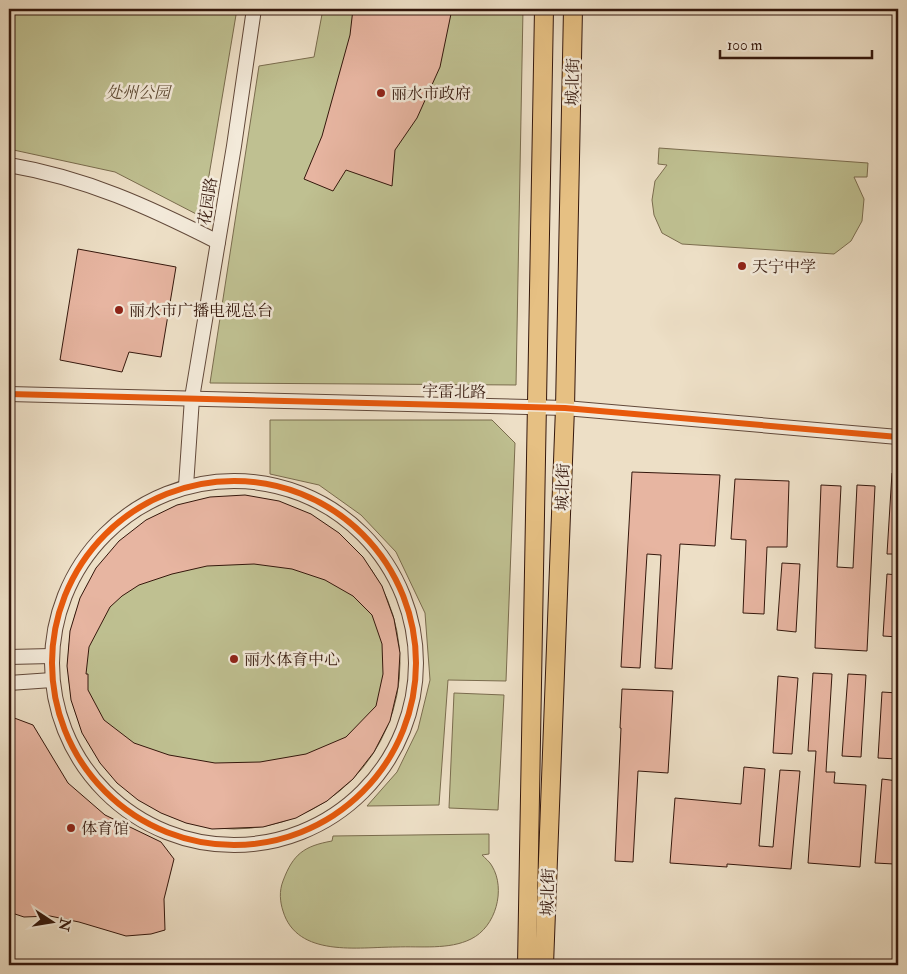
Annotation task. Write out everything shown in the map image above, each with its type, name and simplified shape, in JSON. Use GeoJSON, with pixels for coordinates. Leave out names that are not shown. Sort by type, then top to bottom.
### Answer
{"type":"FeatureCollection","features":[{"type":"Feature","properties":{"kind":"main road","name":"城北街"},"geometry":{"type":"LineString","coordinates":[[527,965],[544,9]]}},
{"type":"Feature","properties":{"kind":"main road","name":"城北街"},"geometry":{"type":"LineString","coordinates":[[544,965],[565,408],[573,9]]}},
{"type":"Feature","properties":{"kind":"street","name":"花园路"},"geometry":{"type":"LineString","coordinates":[[186,486],[192,398],[254,9]]}},
{"type":"Feature","properties":{"kind":"street"},"geometry":{"type":"LineString","coordinates":[[9,165],[85,183],[154,209],[218,242]]}},
{"type":"Feature","properties":{"kind":"street","name":"宇雷北路"},"geometry":{"type":"LineString","coordinates":[[9,394],[565,408],[898,437]]}},
{"type":"Feature","properties":{"kind":"street"},"geometry":{"type":"LineString","coordinates":[[228,480],[271,483],[311,496],[347,519],[377,548],[399,585],[413,625],[417,668],[411,710],[395,749],[371,784],[339,813],[302,833],[261,844],[218,846],[177,837],[138,820],[105,793],[94,780],[79,760],[61,721],[52,680],[51,656],[57,618],[70,582],[91,549],[118,521],[150,500],[186,486],[228,480]]}},
{"type":"Feature","properties":{"kind":"street"},"geometry":{"type":"LineString","coordinates":[[9,657],[51,656]]}},
{"type":"Feature","properties":{"kind":"street"},"geometry":{"type":"LineString","coordinates":[[9,683],[52,680]]}},
{"type":"Feature","properties":{"kind":"green space","name":"处州公园"},"geometry":{"type":"Polygon","coordinates":[[[9,9],[237,9],[202,217],[115,172],[9,149],[9,9]]]}},
{"type":"Feature","properties":{"kind":"green space"},"geometry":{"type":"Polygon","coordinates":[[[323,9],[523,9],[516,385],[210,383],[259,66],[314,57],[323,9]]]}},
{"type":"Feature","properties":{"kind":"green space"},"geometry":{"type":"Polygon","coordinates":[[[659,148],[868,163],[867,177],[854,177],[864,199],[862,221],[851,241],[834,254],[682,244],[662,233],[654,215],[652,200],[655,181],[667,165],[658,164],[659,148]]]}},
{"type":"Feature","properties":{"kind":"green space"},"geometry":{"type":"Polygon","coordinates":[[[270,420],[492,420],[515,443],[506,681],[448,680],[439,805],[367,806],[397,772],[418,729],[430,680],[425,613],[396,552],[361,515],[319,485],[270,474],[270,420]]]}},
{"type":"Feature","properties":{"kind":"green space","name":"丽水体育中心"},"geometry":{"type":"Polygon","coordinates":[[[234,497],[266,500],[297,510],[326,525],[351,546],[372,571],[387,600],[397,631],[400,663],[397,695],[387,726],[372,755],[351,780],[326,801],[297,816],[266,826],[234,829],[202,826],[171,816],[142,801],[117,780],[96,755],[81,726],[71,695],[68,663],[71,631],[81,600],[96,571],[117,546],[142,525],[171,510],[202,500],[234,497]]]}},
{"type":"Feature","properties":{"kind":"green space"},"geometry":{"type":"Polygon","coordinates":[[[454,693],[504,695],[498,810],[449,808],[454,693]]]}},
{"type":"Feature","properties":{"kind":"green space"},"geometry":{"type":"Polygon","coordinates":[[[489,834],[489,854],[482,855],[491,865],[496,875],[498,896],[496,907],[487,926],[471,939],[454,945],[435,947],[331,947],[315,943],[301,936],[290,926],[283,911],[281,889],[291,864],[307,849],[332,841],[333,836],[489,834]]]}},
{"type":"Feature","properties":{"kind":"building","name":"丽水市政府"},"geometry":{"type":"Polygon","coordinates":[[[353,9],[452,9],[440,67],[417,118],[395,150],[392,186],[346,170],[333,191],[304,179],[322,136],[350,35],[353,9]]]}},
{"type":"Feature","properties":{"kind":"building","name":"丽水市广播电视总台"},"geometry":{"type":"Polygon","coordinates":[[[78,249],[176,267],[161,357],[129,352],[122,372],[60,360],[78,249]]]}},
{"type":"Feature","properties":{"kind":"building"},"geometry":{"type":"Polygon","coordinates":[[[632,472],[720,475],[715,546],[680,544],[672,669],[655,668],[661,555],[647,554],[640,668],[621,667],[632,472]]]}},
{"type":"Feature","properties":{"kind":"building"},"geometry":{"type":"Polygon","coordinates":[[[892,473],[898,474],[898,554],[887,554],[892,473]]]}},
{"type":"Feature","properties":{"kind":"building"},"geometry":{"type":"Polygon","coordinates":[[[735,479],[789,481],[787,547],[767,547],[764,614],[743,613],[746,540],[731,539],[735,479]]]}},
{"type":"Feature","properties":{"kind":"building"},"geometry":{"type":"Polygon","coordinates":[[[821,485],[841,486],[837,567],[853,568],[857,485],[875,486],[867,651],[815,648],[821,485]]]}},
{"type":"Feature","properties":{"kind":"building"},"geometry":{"type":"Polygon","coordinates":[[[245,495],[279,501],[311,514],[339,533],[363,557],[382,586],[394,619],[400,653],[398,687],[390,721],[374,752],[353,779],[327,801],[296,818],[263,827],[212,829],[186,823],[161,813],[138,800],[117,783],[100,763],[82,733],[71,700],[67,666],[70,631],[80,598],[96,568],[119,541],[146,520],[177,505],[210,497],[245,495]],[[254,564],[207,566],[172,574],[139,585],[122,596],[110,607],[89,647],[86,674],[88,674],[88,690],[104,720],[134,743],[169,755],[215,763],[260,762],[306,754],[346,737],[376,706],[383,674],[382,644],[372,615],[353,596],[325,580],[292,569],[254,564]]]}},
{"type":"Feature","properties":{"kind":"building"},"geometry":{"type":"Polygon","coordinates":[[[782,563],[800,564],[796,632],[777,630],[782,563]]]}},
{"type":"Feature","properties":{"kind":"building"},"geometry":{"type":"Polygon","coordinates":[[[887,574],[898,575],[898,637],[883,636],[887,574]]]}},
{"type":"Feature","properties":{"kind":"building"},"geometry":{"type":"Polygon","coordinates":[[[813,673],[832,674],[826,772],[835,772],[834,783],[866,785],[860,867],[808,863],[816,751],[808,751],[813,673]]]}},
{"type":"Feature","properties":{"kind":"building"},"geometry":{"type":"Polygon","coordinates":[[[848,674],[866,675],[861,757],[842,756],[848,674]]]}},
{"type":"Feature","properties":{"kind":"building"},"geometry":{"type":"Polygon","coordinates":[[[778,676],[798,678],[792,754],[773,753],[778,676]]]}},
{"type":"Feature","properties":{"kind":"building"},"geometry":{"type":"Polygon","coordinates":[[[622,689],[673,691],[668,773],[638,771],[633,862],[615,861],[622,689]]]}},
{"type":"Feature","properties":{"kind":"building"},"geometry":{"type":"Polygon","coordinates":[[[882,692],[898,693],[897,759],[878,758],[882,692]]]}},
{"type":"Feature","properties":{"kind":"building","name":"体育馆"},"geometry":{"type":"Polygon","coordinates":[[[9,716],[33,725],[68,783],[105,815],[161,842],[174,859],[164,899],[165,930],[151,934],[126,936],[79,922],[50,916],[24,917],[9,912],[9,716]]]}},
{"type":"Feature","properties":{"kind":"building"},"geometry":{"type":"Polygon","coordinates":[[[744,767],[765,769],[759,846],[773,847],[780,770],[800,771],[791,869],[727,864],[727,867],[670,863],[675,798],[741,804],[744,767]]]}},
{"type":"Feature","properties":{"kind":"building"},"geometry":{"type":"Polygon","coordinates":[[[882,779],[898,781],[894,864],[875,863],[882,779]]]}},
{"type":"Feature","properties":{"kind":"cycle path"},"geometry":{"type":"LineString","coordinates":[[9,394],[565,408],[898,437]]}},
{"type":"Feature","properties":{"kind":"cycle path"},"geometry":{"type":"LineString","coordinates":[[234,481],[270,484],[304,495],[335,511],[363,534],[386,562],[402,593],[413,627],[416,663],[413,699],[402,733],[386,764],[363,792],[335,815],[304,831],[270,842],[234,845],[198,842],[164,831],[133,815],[105,792],[82,764],[66,733],[55,699],[52,663],[55,627],[66,593],[82,562],[105,534],[133,511],[164,495],[198,484],[234,481]]}},
{"type":"Feature","properties":{"kind":"place","name":"丽水市政府"},"geometry":{"type":"Point","coordinates":[381,93]}},
{"type":"Feature","properties":{"kind":"place","name":"天宁中学"},"geometry":{"type":"Point","coordinates":[742,266]}},
{"type":"Feature","properties":{"kind":"place","name":"丽水市广播电视总台"},"geometry":{"type":"Point","coordinates":[119,310]}},
{"type":"Feature","properties":{"kind":"place","name":"丽水体育中心"},"geometry":{"type":"Point","coordinates":[234,659]}},
{"type":"Feature","properties":{"kind":"place","name":"体育馆"},"geometry":{"type":"Point","coordinates":[71,828]}}]}
